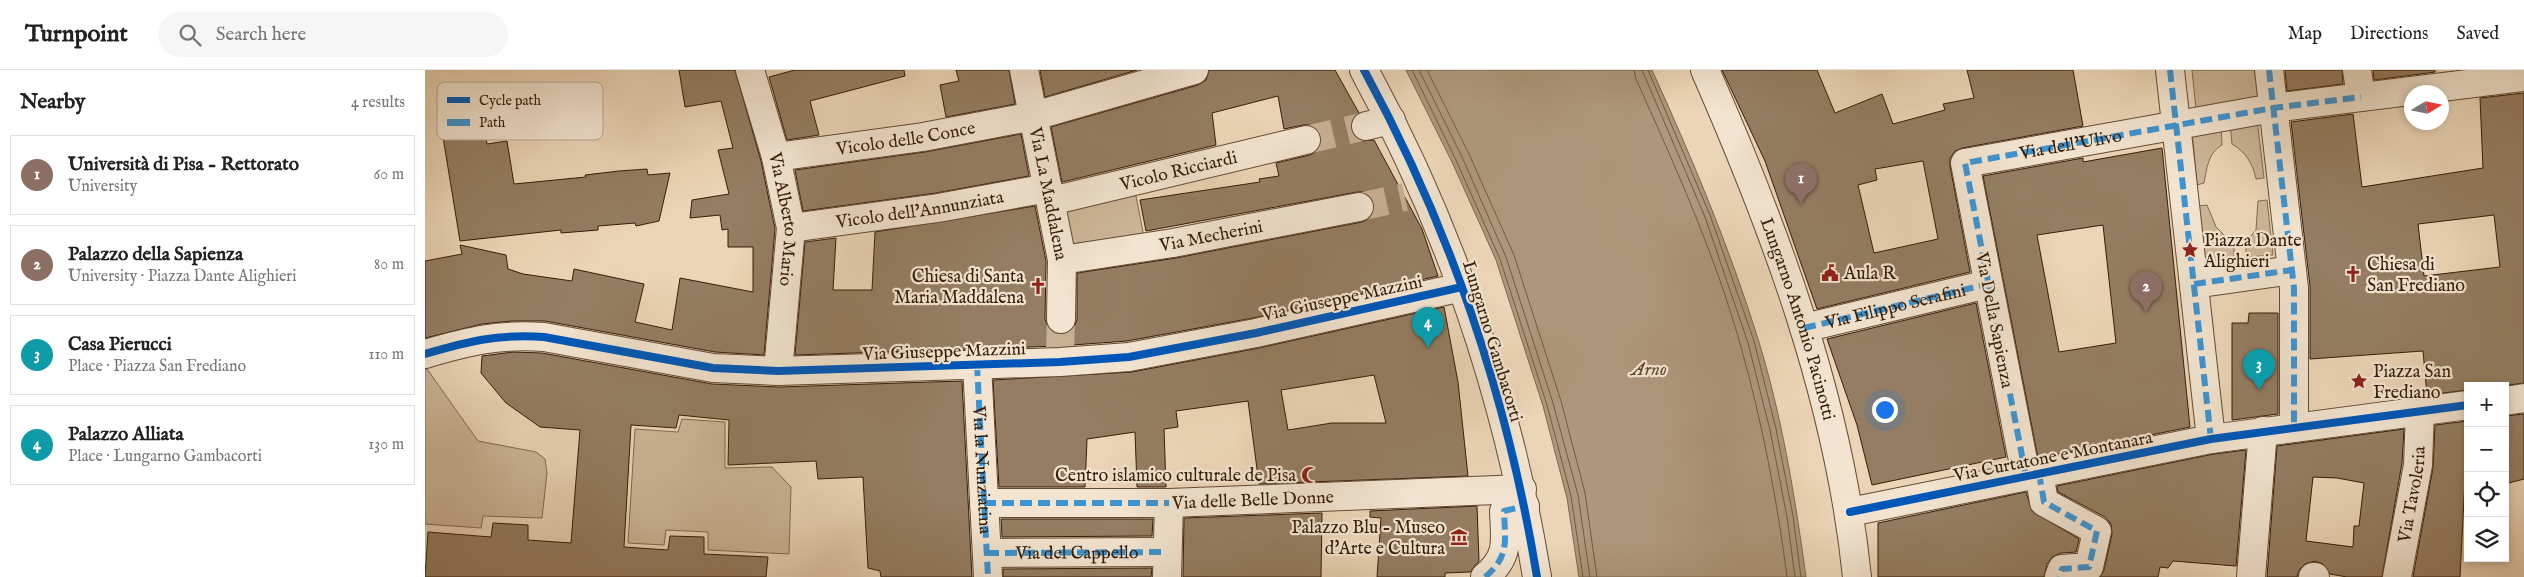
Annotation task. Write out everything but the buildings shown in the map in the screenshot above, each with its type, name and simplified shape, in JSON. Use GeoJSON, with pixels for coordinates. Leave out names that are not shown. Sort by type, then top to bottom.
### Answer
{"type":"FeatureCollection","features":[{"type":"Feature","properties":{"kind":"street","name":"Via La Maddalena"},"geometry":{"type":"LineString","coordinates":[[1024,70],[1035,116],[1062,260],[1061,319]]}},
{"type":"Feature","properties":{"kind":"street","name":"Vicolo delle Conce"},"geometry":{"type":"LineString","coordinates":[[776,157],[923,137],[1035,116],[1194,70]]}},
{"type":"Feature","properties":{"kind":"street","name":"Lungarno Gambacorti"},"geometry":{"type":"LineString","coordinates":[[1364,70],[1379,123],[1463,287],[1489,371],[1523,497],[1537,577]]}},
{"type":"Feature","properties":{"kind":"street","name":"Lungarno Antonio Pacinotti"},"geometry":{"type":"LineString","coordinates":[[1705,70],[1814,326],[1829,415],[1850,512],[1857,577]]}},
{"type":"Feature","properties":{"kind":"street"},"geometry":{"type":"LineString","coordinates":[[2170,70],[2210,429]]}},
{"type":"Feature","properties":{"kind":"street"},"geometry":{"type":"LineString","coordinates":[[2269,70],[2277,108],[2293,279],[2294,426]]}},
{"type":"Feature","properties":{"kind":"street"},"geometry":{"type":"LineString","coordinates":[[2357,70],[2361,97]]}},
{"type":"Feature","properties":{"kind":"street","name":"Via Alberto Mario"},"geometry":{"type":"LineString","coordinates":[[757,72],[791,228],[778,371]]}},
{"type":"Feature","properties":{"kind":"street"},"geometry":{"type":"LineString","coordinates":[[2176,126],[2277,108],[2524,77]]}},
{"type":"Feature","properties":{"kind":"street","name":"Via dell'Ulivo"},"geometry":{"type":"LineString","coordinates":[[1965,163],[2176,126]]}},
{"type":"Feature","properties":{"kind":"street","name":"Vicolo Ricciardi"},"geometry":{"type":"LineString","coordinates":[[1049,194],[1305,140]]}},
{"type":"Feature","properties":{"kind":"street","name":"Via Della Sapienza"},"geometry":{"type":"LineString","coordinates":[[1965,163],[1988,284],[2032,475],[2044,502],[2097,531],[2089,567],[2062,569],[2059,577]]}},
{"type":"Feature","properties":{"kind":"street","name":"Vicolo dell'Annunziata"},"geometry":{"type":"LineString","coordinates":[[791,228],[1049,194]]}},
{"type":"Feature","properties":{"kind":"street","name":"Via Mecherini"},"geometry":{"type":"LineString","coordinates":[[1062,260],[1173,243],[1359,206]]}},
{"type":"Feature","properties":{"kind":"street"},"geometry":{"type":"LineString","coordinates":[[2194,284],[2293,279]]}},
{"type":"Feature","properties":{"kind":"street","name":"Via Filippo Serafini"},"geometry":{"type":"LineString","coordinates":[[1814,326],[1988,284]]}},
{"type":"Feature","properties":{"kind":"street","name":"Via Giuseppe Mazzini"},"geometry":{"type":"LineString","coordinates":[[425,354],[497,336],[521,335],[544,337],[713,368],[778,371],[977,364],[1060,357],[1129,357],[1256,332],[1463,287]]}},
{"type":"Feature","properties":{"kind":"street","name":"Via la Nunziatina"},"geometry":{"type":"LineString","coordinates":[[977,364],[987,565]]}},
{"type":"Feature","properties":{"kind":"street"},"geometry":{"type":"LineString","coordinates":[[2509,400],[2524,398]]}},
{"type":"Feature","properties":{"kind":"street"},"geometry":{"type":"LineString","coordinates":[[2251,577],[2263,431],[2464,405]]}},
{"type":"Feature","properties":{"kind":"street","name":"Via Tavoleria"},"geometry":{"type":"LineString","coordinates":[[2397,577],[2418,465],[2424,410]]}},
{"type":"Feature","properties":{"kind":"street","name":"Via Curtatone e Montanara"},"geometry":{"type":"LineString","coordinates":[[1850,512],[2032,475],[2210,429],[2263,431]]}},
{"type":"Feature","properties":{"kind":"street"},"geometry":{"type":"LineString","coordinates":[[1485,577],[1504,555],[1507,539],[1504,512],[1523,497]]}},
{"type":"Feature","properties":{"kind":"street","name":"Via delle Belle Donne"},"geometry":{"type":"LineString","coordinates":[[984,503],[1169,503],[1523,497]]}},
{"type":"Feature","properties":{"kind":"street"},"geometry":{"type":"LineString","coordinates":[[1167,565],[1169,503]]}},
{"type":"Feature","properties":{"kind":"street","name":"Via del Cappello"},"geometry":{"type":"LineString","coordinates":[[987,565],[1167,565]]}},
{"type":"Feature","properties":{"kind":"shaded area"},"geometry":{"type":"Polygon","coordinates":[[[2192,70],[2255,70],[2259,101],[2196,109],[2192,70]]]}},
{"type":"Feature","properties":{"kind":"shaded area"},"geometry":{"type":"Polygon","coordinates":[[[2257,119],[2264,178],[2256,179],[2248,159],[2232,144],[2230,123],[2257,119]]]}},
{"type":"Feature","properties":{"kind":"shaded area"},"geometry":{"type":"Polygon","coordinates":[[[2221,125],[2222,145],[2217,148],[2211,157],[2207,166],[2204,183],[2197,185],[2192,130],[2221,125]]]}},
{"type":"Feature","properties":{"kind":"shaded area"},"geometry":{"type":"Polygon","coordinates":[[[1135,191],[1145,242],[1070,253],[1061,207],[1135,191]]]}},
{"type":"Feature","properties":{"kind":"shaded area"},"geometry":{"type":"Polygon","coordinates":[[[2267,200],[2273,255],[2247,257],[2245,243],[2256,230],[2258,201],[2267,200]]]}},
{"type":"Feature","properties":{"kind":"shaded area"},"geometry":{"type":"Polygon","coordinates":[[[2207,205],[2216,227],[2234,245],[2234,258],[2203,262],[2198,206],[2207,205]]]}},
{"type":"Feature","properties":{"kind":"shaded area"},"geometry":{"type":"Polygon","coordinates":[[[427,369],[478,441],[536,452],[545,459],[547,473],[542,518],[483,516],[481,528],[425,524],[425,370],[427,369]]]}},
{"type":"Feature","properties":{"kind":"shaded area"},"geometry":{"type":"Polygon","coordinates":[[[682,419],[725,422],[725,468],[772,467],[791,487],[789,554],[708,550],[708,532],[666,530],[664,545],[628,543],[635,429],[678,432],[682,419]]]}},
{"type":"Feature","properties":{"kind":"water","name":"Arno"},"geometry":{"type":"Polygon","coordinates":[[[1406,70],[1652,70],[1709,203],[1735,270],[1767,368],[1787,457],[1806,577],[1579,577],[1567,498],[1543,406],[1496,260],[1452,162],[1406,70]]]}},
{"type":"Feature","properties":{"kind":"tunnel"},"geometry":{"type":"LineString","coordinates":[[1306,140],[1366,126]]}},
{"type":"Feature","properties":{"kind":"tunnel"},"geometry":{"type":"LineString","coordinates":[[1359,207],[1405,197]]}},
{"type":"Feature","properties":{"kind":"tunnel"},"geometry":{"type":"LineString","coordinates":[[1060,352],[1061,319]]}},
{"type":"Feature","properties":{"kind":"marked path"},"geometry":{"type":"LineString","coordinates":[[2170,70],[2211,439]]}},
{"type":"Feature","properties":{"kind":"marked path"},"geometry":{"type":"LineString","coordinates":[[2269,70],[2294,288],[2294,426]]}},
{"type":"Feature","properties":{"kind":"marked path"},"geometry":{"type":"LineString","coordinates":[[2026,476],[1965,163],[2273,108],[2361,97]]}},
{"type":"Feature","properties":{"kind":"marked path"},"geometry":{"type":"LineString","coordinates":[[2194,284],[2292,270]]}},
{"type":"Feature","properties":{"kind":"marked path"},"geometry":{"type":"LineString","coordinates":[[1804,328],[1988,284]]}},
{"type":"Feature","properties":{"kind":"marked path"},"geometry":{"type":"LineString","coordinates":[[977,364],[988,577]]}},
{"type":"Feature","properties":{"kind":"marked path"},"geometry":{"type":"LineString","coordinates":[[2039,473],[2044,502],[2097,531],[2089,567],[2062,569],[2059,577]]}},
{"type":"Feature","properties":{"kind":"marked path"},"geometry":{"type":"LineString","coordinates":[[984,503],[1169,503]]}},
{"type":"Feature","properties":{"kind":"marked path"},"geometry":{"type":"LineString","coordinates":[[1485,577],[1499,562],[1502,555],[1505,540],[1504,511],[1525,506]]}},
{"type":"Feature","properties":{"kind":"marked path"},"geometry":{"type":"LineString","coordinates":[[987,553],[1167,552]]}},
{"type":"Feature","properties":{"kind":"cycle path"},"geometry":{"type":"LineString","coordinates":[[1364,70],[1395,130],[1423,191],[1449,253],[1472,316],[1510,445],[1537,577]]}},
{"type":"Feature","properties":{"kind":"cycle path"},"geometry":{"type":"LineString","coordinates":[[425,354],[456,345],[484,340],[527,336],[544,337],[713,368],[778,371],[1060,362],[1129,357],[1256,333],[1462,287]]}},
{"type":"Feature","properties":{"kind":"cycle path"},"geometry":{"type":"LineString","coordinates":[[1850,512],[2211,439],[2464,406]]}},
{"type":"Feature","properties":{"kind":"place","name":"Università di Pisa - Rettorato"},"geometry":{"type":"Point","coordinates":[1801,204]}},
{"type":"Feature","properties":{"kind":"place","name":"Piazza Dante Alighieri"},"geometry":{"type":"Point","coordinates":[2190,250]}},
{"type":"Feature","properties":{"kind":"place","name":"Aula R"},"geometry":{"type":"Point","coordinates":[1830,273]}},
{"type":"Feature","properties":{"kind":"place","name":"Chiesa di San Frediano"},"geometry":{"type":"Point","coordinates":[2353,274]}},
{"type":"Feature","properties":{"kind":"place","name":"Chiesa di Santa Maria Maddalena"},"geometry":{"type":"Point","coordinates":[1038,286]}},
{"type":"Feature","properties":{"kind":"place","name":"Palazzo della Sapienza"},"geometry":{"type":"Point","coordinates":[2146,312]}},
{"type":"Feature","properties":{"kind":"place","name":"Palazzo Alliata"},"geometry":{"type":"Point","coordinates":[1428,348]}},
{"type":"Feature","properties":{"kind":"place","name":"Piazza San Frediano"},"geometry":{"type":"Point","coordinates":[2359,381]}},
{"type":"Feature","properties":{"kind":"place","name":"Casa Pierucci"},"geometry":{"type":"Point","coordinates":[2259,390]}},
{"type":"Feature","properties":{"kind":"place","name":"Centro islamico culturale de Pisa"},"geometry":{"type":"Point","coordinates":[1310,475]}},
{"type":"Feature","properties":{"kind":"place","name":"Palazzo Blu - Museo d'Arte e Cultura"},"geometry":{"type":"Point","coordinates":[1459,537]}}]}
